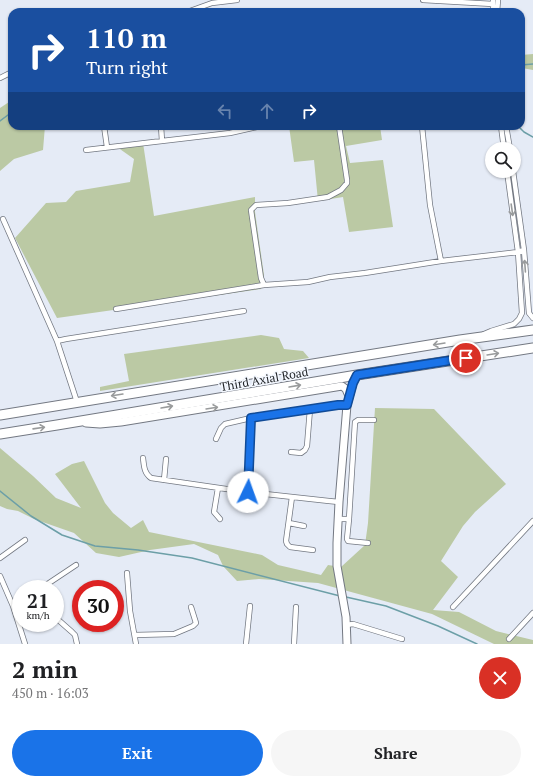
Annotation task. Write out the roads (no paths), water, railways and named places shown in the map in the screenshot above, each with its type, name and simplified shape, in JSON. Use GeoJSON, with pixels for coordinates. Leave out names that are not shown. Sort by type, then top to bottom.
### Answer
{"type":"FeatureCollection","features":[{"type":"Feature","properties":{"kind":"highway","name":"Third Axial Road"},"geometry":{"type":"LineString","coordinates":[[0,415],[475,338],[533,330]]}},
{"type":"Feature","properties":{"kind":"highway","name":"Third Axial Road"},"geometry":{"type":"LineString","coordinates":[[0,434],[357,375],[533,348]]}},
{"type":"Feature","properties":{"kind":"street"},"geometry":{"type":"LineString","coordinates":[[198,8],[212,3],[237,0]]}},
{"type":"Feature","properties":{"kind":"street"},"geometry":{"type":"LineString","coordinates":[[423,0],[493,2]]}},
{"type":"Feature","properties":{"kind":"street"},"geometry":{"type":"LineString","coordinates":[[105,130],[107,147]]}},
{"type":"Feature","properties":{"kind":"street"},"geometry":{"type":"LineString","coordinates":[[161,130],[162,141]]}},
{"type":"Feature","properties":{"kind":"street"},"geometry":{"type":"LineString","coordinates":[[86,150],[230,133],[243,130]]}},
{"type":"Feature","properties":{"kind":"street"},"geometry":{"type":"LineString","coordinates":[[264,285],[261,278],[251,210],[256,205],[288,203],[328,197],[344,188],[348,180],[340,130]]}},
{"type":"Feature","properties":{"kind":"street"},"geometry":{"type":"LineString","coordinates":[[422,130],[430,205],[441,261]]}},
{"type":"Feature","properties":{"kind":"street"},"geometry":{"type":"LineString","coordinates":[[502,130],[503,142]]}},
{"type":"Feature","properties":{"kind":"street"},"geometry":{"type":"LineString","coordinates":[[507,130],[509,142]]}},
{"type":"Feature","properties":{"kind":"street"},"geometry":{"type":"LineString","coordinates":[[475,338],[514,324],[522,313],[518,252],[508,178]]}},
{"type":"Feature","properties":{"kind":"street"},"geometry":{"type":"LineString","coordinates":[[514,178],[524,250],[529,313],[533,318]]}},
{"type":"Feature","properties":{"kind":"street"},"geometry":{"type":"LineString","coordinates":[[3,220],[57,342],[77,402]]}},
{"type":"Feature","properties":{"kind":"street"},"geometry":{"type":"LineString","coordinates":[[116,308],[264,285],[308,282],[330,277],[524,250]]}},
{"type":"Feature","properties":{"kind":"street"},"geometry":{"type":"LineString","coordinates":[[57,342],[66,338],[244,311]]}},
{"type":"Feature","properties":{"kind":"street"},"geometry":{"type":"LineString","coordinates":[[347,644],[336,553],[347,405],[353,383],[357,375]]}},
{"type":"Feature","properties":{"kind":"street"},"geometry":{"type":"LineString","coordinates":[[77,422],[100,424],[121,422],[342,386],[346,389],[349,396]]}},
{"type":"Feature","properties":{"kind":"street"},"geometry":{"type":"LineString","coordinates":[[216,439],[221,428],[225,424],[251,418],[338,405],[347,405]]}},
{"type":"Feature","properties":{"kind":"street"},"geometry":{"type":"LineString","coordinates":[[291,452],[301,452],[305,450],[307,446],[310,409]]}},
{"type":"Feature","properties":{"kind":"street"},"geometry":{"type":"LineString","coordinates":[[248,492],[251,418]]}},
{"type":"Feature","properties":{"kind":"street"},"geometry":{"type":"LineString","coordinates":[[368,543],[348,541],[349,519],[355,422],[358,420],[374,420]]}},
{"type":"Feature","properties":{"kind":"street"},"geometry":{"type":"LineString","coordinates":[[143,458],[147,475],[151,478],[248,492],[339,502]]}},
{"type":"Feature","properties":{"kind":"street"},"geometry":{"type":"LineString","coordinates":[[164,480],[166,460]]}},
{"type":"Feature","properties":{"kind":"street"},"geometry":{"type":"LineString","coordinates":[[218,488],[214,512],[220,519]]}},
{"type":"Feature","properties":{"kind":"street"},"geometry":{"type":"LineString","coordinates":[[292,497],[286,541],[287,544],[290,547],[313,550]]}},
{"type":"Feature","properties":{"kind":"street"},"geometry":{"type":"LineString","coordinates":[[338,519],[349,519]]}},
{"type":"Feature","properties":{"kind":"street"},"geometry":{"type":"LineString","coordinates":[[453,607],[533,521]]}},
{"type":"Feature","properties":{"kind":"street"},"geometry":{"type":"LineString","coordinates":[[289,523],[304,526]]}},
{"type":"Feature","properties":{"kind":"street"},"geometry":{"type":"LineString","coordinates":[[0,558],[25,540]]}},
{"type":"Feature","properties":{"kind":"street"},"geometry":{"type":"LineString","coordinates":[[54,580],[76,565]]}},
{"type":"Feature","properties":{"kind":"street"},"geometry":{"type":"LineString","coordinates":[[127,573],[130,611],[136,644]]}},
{"type":"Feature","properties":{"kind":"street"},"geometry":{"type":"LineString","coordinates":[[0,576],[12,602]]}},
{"type":"Feature","properties":{"kind":"street"},"geometry":{"type":"LineString","coordinates":[[246,644],[250,606]]}},
{"type":"Feature","properties":{"kind":"street"},"geometry":{"type":"LineString","coordinates":[[135,635],[174,634],[193,626],[196,623],[191,607]]}},
{"type":"Feature","properties":{"kind":"street"},"geometry":{"type":"LineString","coordinates":[[294,644],[296,607]]}},
{"type":"Feature","properties":{"kind":"street"},"geometry":{"type":"LineString","coordinates":[[509,639],[533,612]]}},
{"type":"Feature","properties":{"kind":"street"},"geometry":{"type":"LineString","coordinates":[[346,626],[354,624],[402,639]]}},
{"type":"Feature","properties":{"kind":"street"},"geometry":{"type":"LineString","coordinates":[[64,625],[75,635],[76,644]]}},
{"type":"Feature","properties":{"kind":"street"},"geometry":{"type":"LineString","coordinates":[[344,644],[346,626]]}},
{"type":"Feature","properties":{"kind":"street"},"geometry":{"type":"LineString","coordinates":[[21,632],[24,644]]}},
{"type":"Feature","properties":{"kind":"waterway"},"geometry":{"type":"LineString","coordinates":[[525,65],[533,64]]}},
{"type":"Feature","properties":{"kind":"waterway"},"geometry":{"type":"LineString","coordinates":[[0,121],[8,115]]}},
{"type":"Feature","properties":{"kind":"waterway"},"geometry":{"type":"LineString","coordinates":[[522,130],[533,137]]}},
{"type":"Feature","properties":{"kind":"waterway"},"geometry":{"type":"LineString","coordinates":[[0,491],[31,516],[62,535],[95,546],[138,550],[192,558],[340,596]]}},
{"type":"Feature","properties":{"kind":"waterway"},"geometry":{"type":"LineString","coordinates":[[346,597],[386,606],[438,626],[477,644]]}}]}
